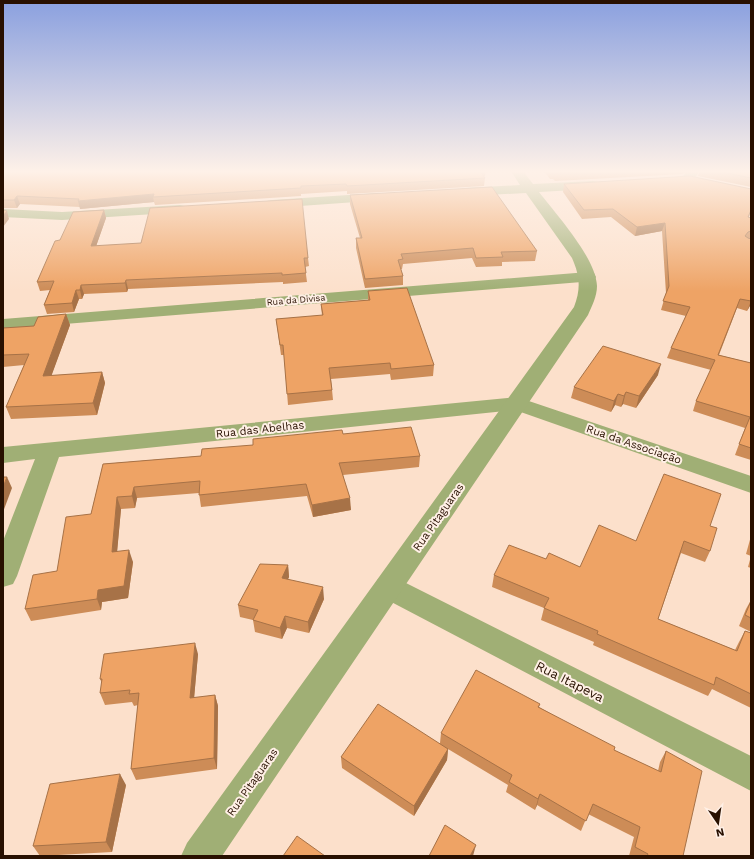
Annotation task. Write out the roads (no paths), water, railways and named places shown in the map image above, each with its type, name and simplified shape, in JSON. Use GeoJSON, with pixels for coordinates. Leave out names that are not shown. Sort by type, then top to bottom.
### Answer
{"type":"FeatureCollection","features":[{"type":"Feature","properties":{"kind":"street"},"geometry":{"type":"LineString","coordinates":[[3,214],[62,216],[145,211]]}},
{"type":"Feature","properties":{"kind":"street","name":"Rua Pitaguaras"},"geometry":{"type":"LineString","coordinates":[[200,856],[579,315],[587,296],[588,277],[580,258],[546,211]]}},
{"type":"Feature","properties":{"kind":"street","name":"Rua da Divisa"},"geometry":{"type":"LineString","coordinates":[[3,324],[588,277]]}},
{"type":"Feature","properties":{"kind":"street","name":"Rua das Abelhas"},"geometry":{"type":"LineString","coordinates":[[3,455],[517,402]]}},
{"type":"Feature","properties":{"kind":"street","name":"Rua da Associação"},"geometry":{"type":"LineString","coordinates":[[517,402],[751,485]]}},
{"type":"Feature","properties":{"kind":"street"},"geometry":{"type":"LineString","coordinates":[[3,576],[50,450]]}},
{"type":"Feature","properties":{"kind":"street","name":"Rua Itapeva"},"geometry":{"type":"LineString","coordinates":[[388,588],[751,774]]}}]}
